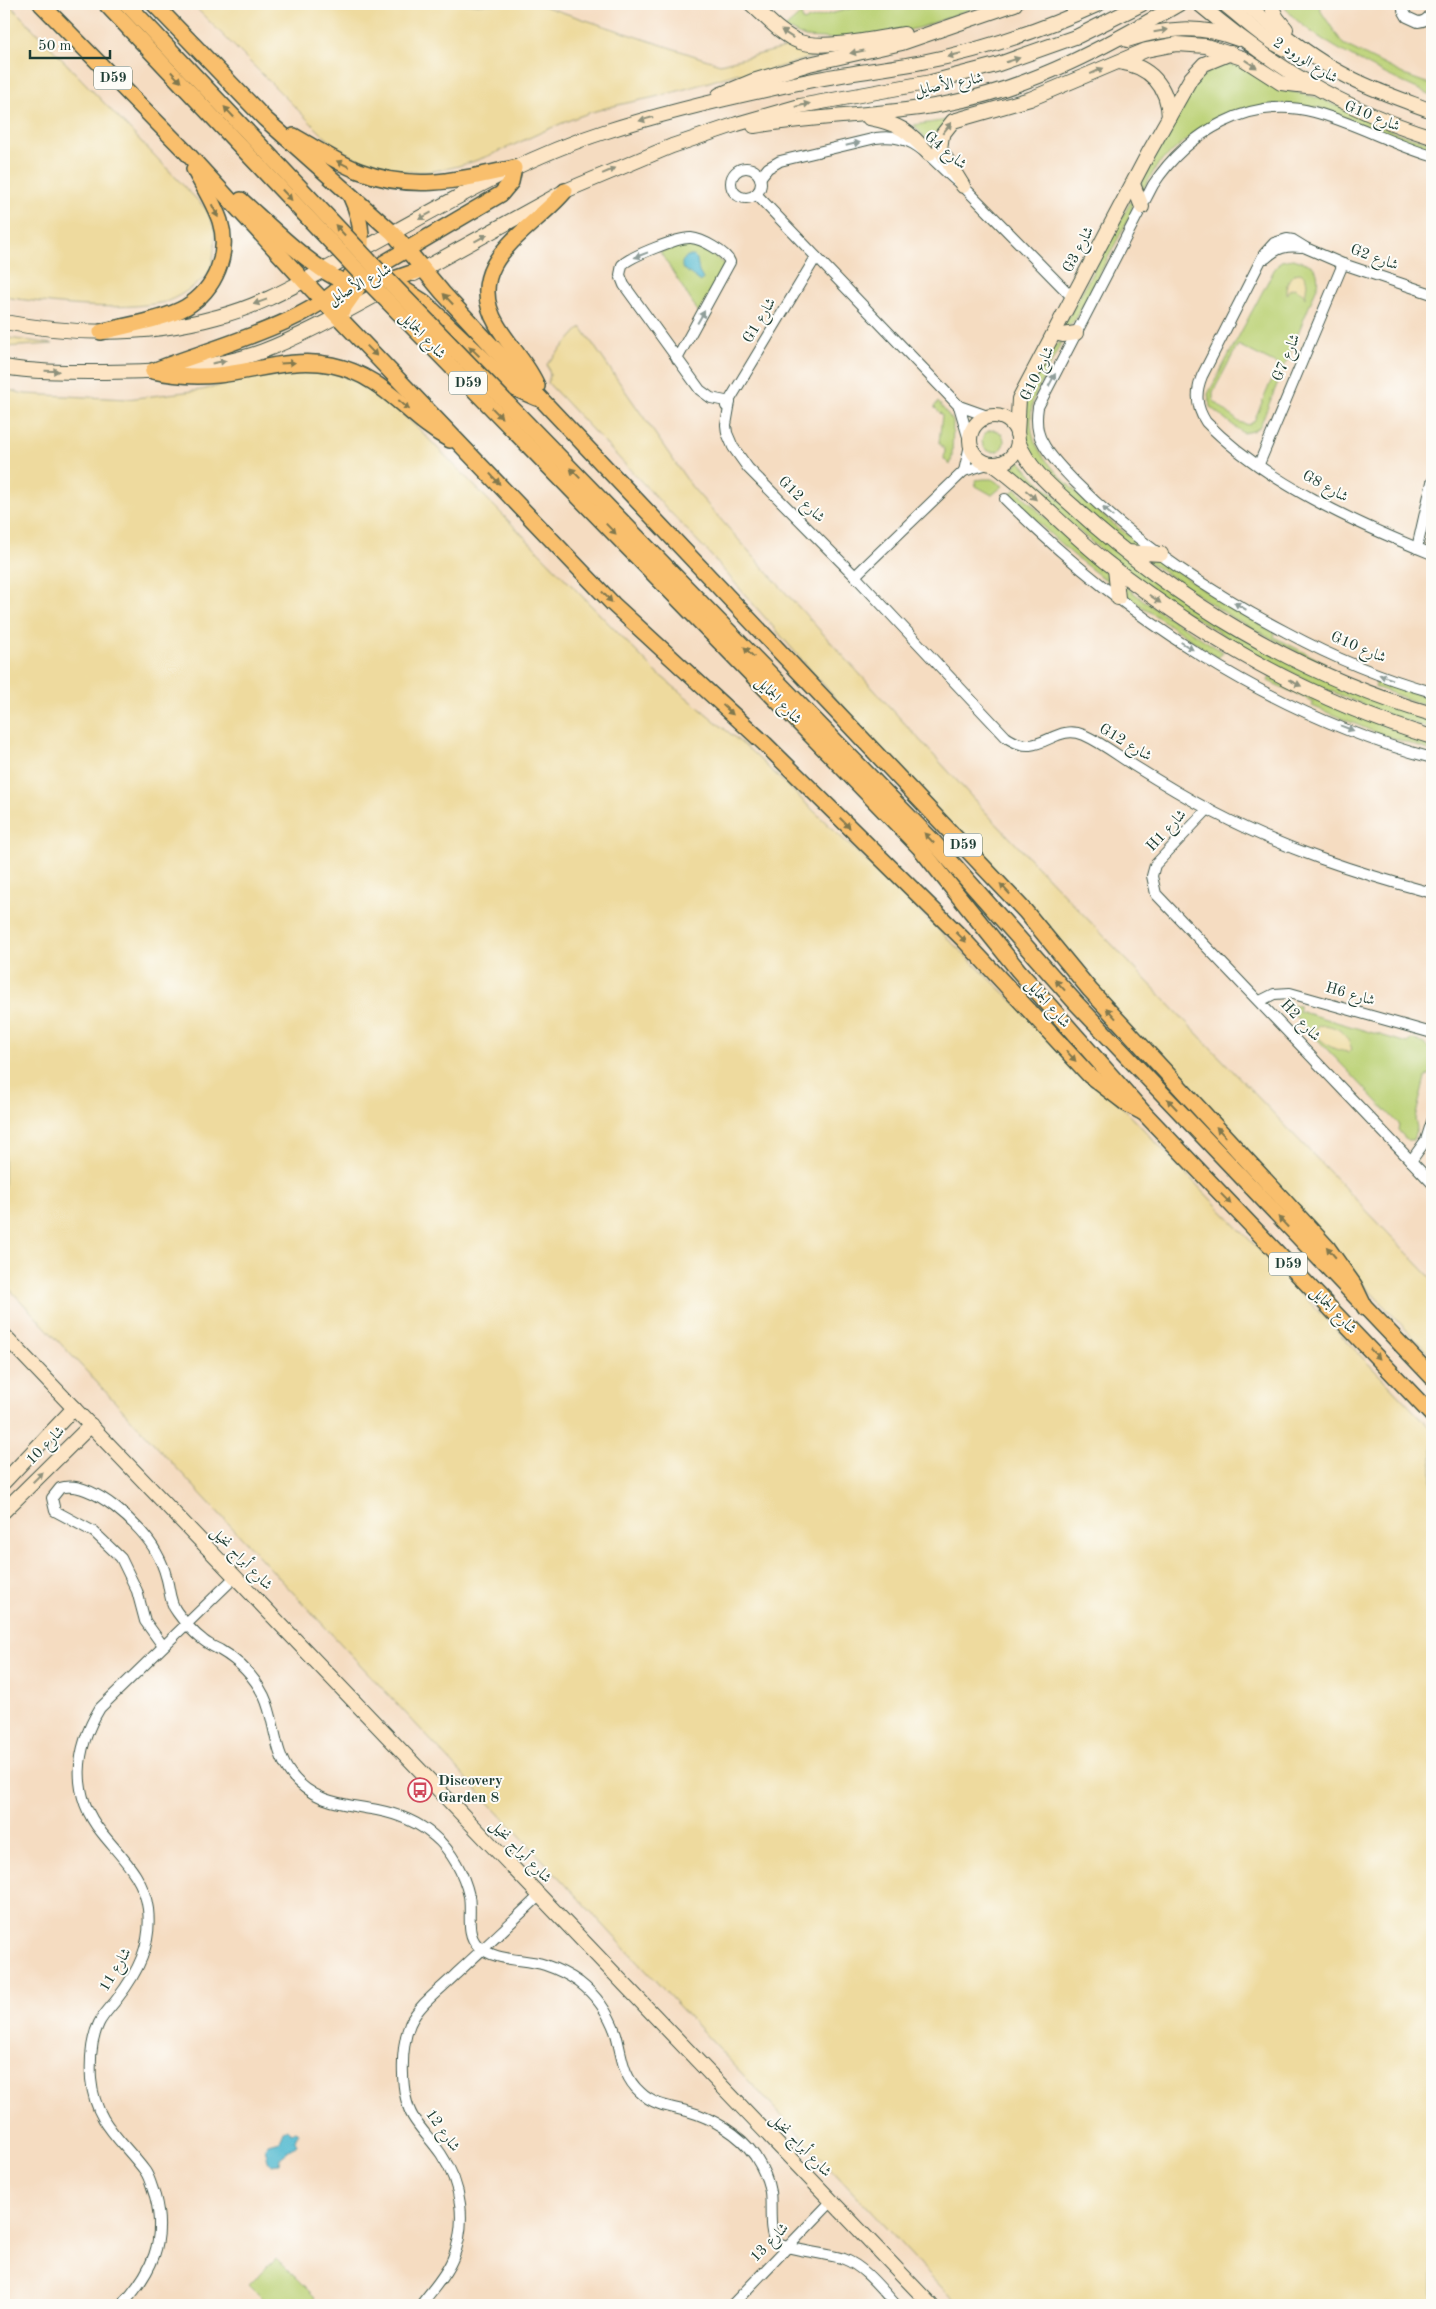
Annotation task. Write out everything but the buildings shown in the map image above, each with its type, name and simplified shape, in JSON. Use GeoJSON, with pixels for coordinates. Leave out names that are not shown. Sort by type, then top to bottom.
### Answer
{"type":"FeatureCollection","features":[{"type":"Feature","properties":{"kind":"main road","name":"D59"},"geometry":{"type":"LineString","coordinates":[[41,4],[186,152],[304,281],[626,616],[765,744],[963,939],[1089,1074],[1127,1104],[1144,1113]]}},
{"type":"Feature","properties":{"kind":"main road","name":"شارع الجمايل"},"geometry":{"type":"LineString","coordinates":[[106,4],[363,276],[839,754],[931,839],[1083,1010],[1432,1377]]}},
{"type":"Feature","properties":{"kind":"main road","name":"شارع الجمايل"},"geometry":{"type":"LineString","coordinates":[[127,4],[373,266],[839,754],[920,848],[1018,970],[1144,1113],[1432,1414]]}},
{"type":"Feature","properties":{"kind":"main road","name":"D59"},"geometry":{"type":"LineString","coordinates":[[154,4],[265,119],[393,233],[423,269],[541,399],[1025,911],[1111,1014],[1327,1247],[1354,1285],[1365,1308]]}},
{"type":"Feature","properties":{"kind":"main road"},"geometry":{"type":"LineString","coordinates":[[153,371],[267,329],[323,300],[501,194],[511,182],[514,168],[453,181],[428,184],[381,178],[336,160],[265,119]]}},
{"type":"Feature","properties":{"kind":"main road"},"geometry":{"type":"LineString","coordinates":[[186,152],[326,273],[356,279],[394,283],[424,302],[514,388],[541,399]]}},
{"type":"Feature","properties":{"kind":"main road"},"geometry":{"type":"LineString","coordinates":[[101,332],[169,314],[186,307],[206,289],[220,266],[223,234],[219,219],[186,152]]}},
{"type":"Feature","properties":{"kind":"main road"},"geometry":{"type":"LineString","coordinates":[[541,399],[531,374],[496,323],[490,307],[488,289],[493,265],[502,250],[552,206],[565,191]]}},
{"type":"Feature","properties":{"kind":"main road"},"geometry":{"type":"LineString","coordinates":[[338,316],[356,279],[360,251],[360,222],[350,194]]}},
{"type":"Feature","properties":{"kind":"main road"},"geometry":{"type":"LineString","coordinates":[[394,283],[423,269]]}},
{"type":"Feature","properties":{"kind":"main road"},"geometry":{"type":"LineString","coordinates":[[304,281],[326,273]]}},
{"type":"Feature","properties":{"kind":"main road"},"geometry":{"type":"LineString","coordinates":[[153,371],[193,376],[220,375],[292,362],[332,365],[362,376],[380,386],[442,436],[461,444]]}},
{"type":"Feature","properties":{"kind":"street"},"geometry":{"type":"LineString","coordinates":[[751,4],[788,36],[801,42],[815,44],[843,43],[937,30]]}},
{"type":"Feature","properties":{"kind":"street","name":"شارع الأصايل"},"geometry":{"type":"LineString","coordinates":[[693,108],[754,80],[830,58],[902,43],[1015,4]]}},
{"type":"Feature","properties":{"kind":"street","name":"شارع الأصايل"},"geometry":{"type":"LineString","coordinates":[[326,273],[360,251],[514,168],[603,132],[693,108],[813,80],[903,66],[963,53],[1036,31],[1098,4]]}},
{"type":"Feature","properties":{"kind":"street","name":"شارع الأصايل"},"geometry":{"type":"LineString","coordinates":[[423,269],[565,191],[639,158],[800,106],[931,82],[996,65],[1078,36],[1142,4]]}},
{"type":"Feature","properties":{"kind":"street","name":"شارع الأصايل"},"geometry":{"type":"LineString","coordinates":[[706,135],[765,124],[923,107],[973,98],[1022,83],[1098,50],[1179,4]]}},
{"type":"Feature","properties":{"kind":"street","name":"شارع الورود 2"},"geometry":{"type":"LineString","coordinates":[[1199,4],[1246,42],[1315,87],[1366,114],[1432,137]]}},
{"type":"Feature","properties":{"kind":"street"},"geometry":{"type":"LineString","coordinates":[[1224,4],[1282,48],[1297,55],[1315,58]]}},
{"type":"Feature","properties":{"kind":"street","name":"شارع الورود 2"},"geometry":{"type":"LineString","coordinates":[[1245,4],[1315,58],[1365,85],[1432,111]]}},
{"type":"Feature","properties":{"kind":"street"},"geometry":{"type":"LineString","coordinates":[[1270,4],[1277,18],[1315,58]]}},
{"type":"Feature","properties":{"kind":"street"},"geometry":{"type":"LineString","coordinates":[[1404,4],[1404,14],[1414,22],[1422,22],[1431,15],[1431,4]]}},
{"type":"Feature","properties":{"kind":"street"},"geometry":{"type":"LineString","coordinates":[[1098,50],[1151,32],[1173,29],[1212,31],[1246,42]]}},
{"type":"Feature","properties":{"kind":"street"},"geometry":{"type":"LineString","coordinates":[[963,186],[940,149],[942,135],[953,121],[1030,99],[1146,50],[1177,44],[1206,46],[1231,53],[1281,83],[1315,87]]}},
{"type":"Feature","properties":{"kind":"street","name":"G3 شارع"},"geometry":{"type":"LineString","coordinates":[[1017,437],[1019,399],[1169,117],[1197,70],[1213,59],[1231,53]]}},
{"type":"Feature","properties":{"kind":"street"},"geometry":{"type":"LineString","coordinates":[[1119,62],[1141,67],[1158,81],[1168,104],[1169,117]]}},
{"type":"Feature","properties":{"kind":"street","name":"G10 شارع"},"geometry":{"type":"LineString","coordinates":[[1432,156],[1312,111],[1291,109],[1247,113],[1226,120],[1206,131],[1174,157],[1158,178],[1038,407],[1036,422],[1040,438],[1048,451],[1082,489],[1121,523],[1162,554],[1243,609],[1286,633],[1373,672],[1432,692]]}},
{"type":"Feature","properties":{"kind":"street"},"geometry":{"type":"LineString","coordinates":[[854,115],[899,126],[908,131],[929,154]]}},
{"type":"Feature","properties":{"kind":"street","name":"G4 شارع"},"geometry":{"type":"LineString","coordinates":[[760,178],[768,168],[780,161],[883,137],[909,141],[929,154],[963,186],[1073,298]]}},
{"type":"Feature","properties":{"kind":"street"},"geometry":{"type":"LineString","coordinates":[[748,168],[755,171],[760,178],[760,189],[750,198],[742,198],[736,194],[732,187],[731,180],[735,173],[741,169],[748,168]]}},
{"type":"Feature","properties":{"kind":"street"},"geometry":{"type":"LineString","coordinates":[[1133,184],[1142,207]]}},
{"type":"Feature","properties":{"kind":"street"},"geometry":{"type":"LineString","coordinates":[[756,194],[959,406],[974,454],[979,460],[991,464],[1022,487],[1115,569],[1195,627],[1274,672],[1349,707],[1432,737]]}},
{"type":"Feature","properties":{"kind":"street"},"geometry":{"type":"LineString","coordinates":[[677,359],[730,262],[726,256],[692,238],[680,240],[631,259],[622,265],[620,270],[624,285],[677,359],[697,384],[700,390],[711,398],[730,402]]}},
{"type":"Feature","properties":{"kind":"street","name":"G2 شارع"},"geometry":{"type":"LineString","coordinates":[[1213,429],[1195,416],[1190,402],[1193,388],[1202,376],[1268,248],[1280,240],[1293,240],[1306,248],[1343,264],[1432,294]]}},
{"type":"Feature","properties":{"kind":"street","name":"G1 شارع"},"geometry":{"type":"LineString","coordinates":[[730,402],[816,257]]}},
{"type":"Feature","properties":{"kind":"street","name":"G7 شارع"},"geometry":{"type":"LineString","coordinates":[[1259,464],[1343,264]]}},
{"type":"Feature","properties":{"kind":"street"},"geometry":{"type":"LineString","coordinates":[[4,322],[34,328],[101,332],[171,327],[218,317],[267,300],[304,281]]}},
{"type":"Feature","properties":{"kind":"street","name":"شارع الأصايل"},"geometry":{"type":"LineString","coordinates":[[4,367],[80,372],[153,371],[196,367],[262,351],[296,337],[338,316],[394,283]]}},
{"type":"Feature","properties":{"kind":"street"},"geometry":{"type":"LineString","coordinates":[[1054,333],[1063,335],[1076,333]]}},
{"type":"Feature","properties":{"kind":"street","name":"G3 شارع"},"geometry":{"type":"LineString","coordinates":[[992,417],[1019,399]]}},
{"type":"Feature","properties":{"kind":"street","name":"G12 شارع"},"geometry":{"type":"LineString","coordinates":[[730,402],[726,433],[733,447],[748,468],[855,576],[1000,732],[1013,742],[1029,746],[1038,745],[1064,733],[1082,734],[1208,809],[1272,839],[1316,857],[1432,893]]}},
{"type":"Feature","properties":{"kind":"street"},"geometry":{"type":"LineString","coordinates":[[959,406],[1007,421],[1017,437],[1026,458],[1042,478],[1127,552],[1192,599],[1271,647],[1370,693],[1432,714]]}},
{"type":"Feature","properties":{"kind":"street"},"geometry":{"type":"LineString","coordinates":[[964,471],[975,425],[992,417]]}},
{"type":"Feature","properties":{"kind":"street","name":"G8 شارع"},"geometry":{"type":"LineString","coordinates":[[1213,429],[1259,464],[1336,511],[1432,554]]}},
{"type":"Feature","properties":{"kind":"street"},"geometry":{"type":"LineString","coordinates":[[855,576],[964,471],[1000,463],[1013,455],[1017,437]]}},
{"type":"Feature","properties":{"kind":"street"},"geometry":{"type":"LineString","coordinates":[[1418,548],[1432,482]]}},
{"type":"Feature","properties":{"kind":"street"},"geometry":{"type":"LineString","coordinates":[[1005,499],[1063,554],[1118,598],[1192,648],[1275,696],[1336,724],[1432,758]]}},
{"type":"Feature","properties":{"kind":"street"},"geometry":{"type":"LineString","coordinates":[[1127,552],[1162,554]]}},
{"type":"Feature","properties":{"kind":"street"},"geometry":{"type":"LineString","coordinates":[[1115,569],[1118,598]]}},
{"type":"Feature","properties":{"kind":"street","name":"H1 شارع"},"geometry":{"type":"LineString","coordinates":[[1152,876],[1155,865],[1160,859],[1208,809]]}},
{"type":"Feature","properties":{"kind":"street","name":"H2 شارع"},"geometry":{"type":"LineString","coordinates":[[1152,876],[1156,894],[1162,902],[1260,1001],[1432,1183]]}},
{"type":"Feature","properties":{"kind":"street","name":"H6 شارع"},"geometry":{"type":"LineString","coordinates":[[1260,1001],[1274,994],[1290,993],[1432,1033]]}},
{"type":"Feature","properties":{"kind":"street"},"geometry":{"type":"LineString","coordinates":[[1411,1161],[1426,1140],[1432,1121]]}},
{"type":"Feature","properties":{"kind":"street","name":"شارع أبراج نخيل"},"geometry":{"type":"LineString","coordinates":[[4,1335],[931,2305]]}},
{"type":"Feature","properties":{"kind":"street","name":"شارع 10"},"geometry":{"type":"LineString","coordinates":[[4,1482],[74,1408]]}},
{"type":"Feature","properties":{"kind":"street","name":"شارع 10"},"geometry":{"type":"LineString","coordinates":[[4,1511],[91,1425]]}},
{"type":"Feature","properties":{"kind":"street"},"geometry":{"type":"LineString","coordinates":[[163,1646],[145,1622],[137,1591],[121,1558],[94,1532],[55,1511],[52,1505],[55,1492],[66,1486],[98,1496],[121,1510],[140,1529],[155,1551],[166,1575],[175,1610],[203,1640],[232,1658],[252,1678],[264,1696],[278,1748],[289,1771],[300,1785],[314,1795],[330,1802],[396,1815],[417,1824],[436,1838],[452,1855],[463,1876],[469,1898],[472,1938],[483,1949],[502,1958],[544,1964],[563,1972],[580,1983],[595,1997],[607,2014],[615,2032],[623,2067],[630,2081],[640,2093],[653,2102],[709,2119],[742,2142],[754,2156],[764,2172],[770,2189],[774,2239],[779,2245],[821,2253],[852,2263],[864,2272],[896,2305]]}},
{"type":"Feature","properties":{"kind":"street"},"geometry":{"type":"LineString","coordinates":[[4,1496],[4,1504]]}},
{"type":"Feature","properties":{"kind":"street","name":"شارع 11"},"geometry":{"type":"LineString","coordinates":[[122,2305],[148,2272],[154,2256],[158,2240],[158,2207],[147,2173],[103,2121],[94,2094],[90,2061],[99,2023],[130,1981],[144,1955],[149,1924],[144,1892],[137,1876],[93,1823],[87,1810],[79,1778],[79,1760],[89,1726],[100,1708],[235,1577]]}},
{"type":"Feature","properties":{"kind":"street","name":"شارع 12"},"geometry":{"type":"LineString","coordinates":[[420,2305],[452,2260],[461,2226],[461,2206],[457,2187],[450,2170],[413,2116],[407,2101],[403,2070],[406,2040],[410,2024],[418,2013],[539,1896]]}},
{"type":"Feature","properties":{"kind":"street","name":"شارع 13"},"geometry":{"type":"LineString","coordinates":[[732,2305],[831,2202]]}},
{"type":"Feature","properties":{"kind":"green space"},"geometry":{"type":"Polygon","coordinates":[[[868,4],[985,4],[919,28],[886,35],[838,39],[805,37],[785,28],[801,14],[803,21],[868,4]]]}},
{"type":"Feature","properties":{"kind":"green space"},"geometry":{"type":"Polygon","coordinates":[[[1284,4],[1319,4],[1322,13],[1343,44],[1407,76],[1432,85],[1432,95],[1374,69],[1327,42],[1292,16],[1284,4]]]}},
{"type":"Feature","properties":{"kind":"green space"},"geometry":{"type":"Polygon","coordinates":[[[1223,64],[1240,65],[1290,91],[1319,98],[1397,133],[1432,143],[1432,148],[1381,132],[1321,108],[1281,104],[1241,110],[1225,116],[1193,134],[1159,163],[1142,191],[1141,182],[1196,83],[1210,70],[1223,64]]]}},
{"type":"Feature","properties":{"kind":"green space"},"geometry":{"type":"Polygon","coordinates":[[[948,120],[934,148],[914,125],[948,120]]]}},
{"type":"Feature","properties":{"kind":"green space"},"geometry":{"type":"Polygon","coordinates":[[[1131,201],[1133,204],[1131,214],[1076,319],[1066,328],[1063,327],[1131,201]]]}},
{"type":"Feature","properties":{"kind":"green space"},"geometry":{"type":"Polygon","coordinates":[[[693,242],[725,264],[699,313],[660,252],[693,242]]]}},
{"type":"Feature","properties":{"kind":"green space"},"geometry":{"type":"Polygon","coordinates":[[[1293,259],[1313,267],[1317,274],[1317,287],[1260,426],[1253,431],[1243,433],[1210,407],[1208,394],[1274,270],[1281,261],[1293,259]],[[1238,345],[1213,392],[1213,400],[1239,422],[1249,425],[1254,421],[1278,365],[1238,345]]]}},
{"type":"Feature","properties":{"kind":"green space"},"geometry":{"type":"Polygon","coordinates":[[[1062,341],[1033,400],[1031,425],[1035,443],[1058,474],[1085,500],[1141,545],[1137,548],[1125,543],[1057,486],[1031,452],[1024,433],[1023,412],[1025,396],[1054,346],[1062,341]]]}},
{"type":"Feature","properties":{"kind":"green space"},"geometry":{"type":"Polygon","coordinates":[[[938,402],[953,421],[950,465],[944,459],[945,450],[939,443],[942,415],[934,407],[938,402]]]}},
{"type":"Feature","properties":{"kind":"green space"},"geometry":{"type":"Polygon","coordinates":[[[993,430],[1001,433],[1004,441],[1001,449],[993,452],[985,449],[982,441],[985,433],[993,430]]]}},
{"type":"Feature","properties":{"kind":"green space"},"geometry":{"type":"Polygon","coordinates":[[[1020,461],[1036,480],[1150,576],[1377,700],[1432,721],[1432,729],[1345,697],[1303,678],[1221,634],[1182,609],[1107,555],[1010,470],[1020,461]]]}},
{"type":"Feature","properties":{"kind":"green space"},"geometry":{"type":"Polygon","coordinates":[[[992,479],[1003,486],[992,495],[976,486],[975,480],[992,479]]]}},
{"type":"Feature","properties":{"kind":"green space"},"geometry":{"type":"Polygon","coordinates":[[[1016,489],[1061,533],[1108,570],[1112,584],[1058,542],[1010,494],[1016,489]]]}},
{"type":"Feature","properties":{"kind":"green space"},"geometry":{"type":"Polygon","coordinates":[[[1160,559],[1219,600],[1275,633],[1274,637],[1325,663],[1323,666],[1228,615],[1146,560],[1160,559]]]}},
{"type":"Feature","properties":{"kind":"green space"},"geometry":{"type":"Polygon","coordinates":[[[1122,584],[1154,608],[1223,652],[1218,658],[1125,595],[1122,584]]]}},
{"type":"Feature","properties":{"kind":"green space"},"geometry":{"type":"Polygon","coordinates":[[[1270,677],[1328,704],[1432,744],[1432,751],[1372,731],[1312,706],[1314,702],[1268,681],[1270,677]]]}},
{"type":"Feature","properties":{"kind":"green space"},"geometry":{"type":"Polygon","coordinates":[[[1378,679],[1432,699],[1432,708],[1375,687],[1378,679]]]}},
{"type":"Feature","properties":{"kind":"green space"},"geometry":{"type":"Polygon","coordinates":[[[1287,1004],[1299,1005],[1299,1011],[1407,1043],[1412,1039],[1428,1047],[1432,1056],[1430,1074],[1425,1077],[1415,1119],[1417,1128],[1413,1140],[1407,1140],[1398,1130],[1399,1124],[1295,1016],[1287,1013],[1284,1009],[1287,1004]]]}},
{"type":"Feature","properties":{"kind":"green space"},"geometry":{"type":"Polygon","coordinates":[[[276,2258],[315,2297],[307,2305],[269,2305],[249,2285],[276,2258]]]}},
{"type":"Feature","properties":{"kind":"sand"},"geometry":{"type":"Polygon","coordinates":[[[4,4],[9,4],[206,209],[215,231],[212,264],[206,276],[189,290],[165,302],[106,307],[4,297],[4,4]]]}},
{"type":"Feature","properties":{"kind":"sand"},"geometry":{"type":"Polygon","coordinates":[[[192,4],[537,4],[720,64],[789,47],[816,56],[740,79],[739,73],[662,95],[592,112],[473,162],[443,169],[413,172],[381,167],[338,148],[192,4]]]}},
{"type":"Feature","properties":{"kind":"sand"},"geometry":{"type":"Polygon","coordinates":[[[1300,273],[1305,276],[1307,283],[1305,298],[1303,293],[1294,288],[1289,290],[1286,295],[1288,281],[1294,274],[1300,273]]]}},
{"type":"Feature","properties":{"kind":"sand"},"geometry":{"type":"Polygon","coordinates":[[[581,327],[692,487],[785,592],[990,817],[1432,1279],[1432,1357],[1140,1048],[707,551],[548,383],[550,375],[547,364],[581,327]]]}},
{"type":"Feature","properties":{"kind":"sand"},"geometry":{"type":"Polygon","coordinates":[[[4,337],[8,338],[53,344],[4,347],[4,337]]]}},
{"type":"Feature","properties":{"kind":"sand"},"geometry":{"type":"Polygon","coordinates":[[[325,370],[370,385],[419,429],[656,672],[751,751],[1102,1086],[1432,1430],[1432,2305],[958,2305],[4,1283],[4,389],[25,394],[127,399],[202,390],[275,372],[325,370]]]}},
{"type":"Feature","properties":{"kind":"sand"},"geometry":{"type":"Polygon","coordinates":[[[1318,1026],[1334,1027],[1342,1032],[1352,1049],[1348,1052],[1338,1050],[1321,1040],[1314,1032],[1318,1026]]]}},
{"type":"Feature","properties":{"kind":"water"},"geometry":{"type":"Polygon","coordinates":[[[687,256],[693,256],[697,259],[699,272],[703,279],[701,282],[682,268],[682,262],[687,256]]]}},
{"type":"Feature","properties":{"kind":"water"},"geometry":{"type":"Polygon","coordinates":[[[287,2129],[291,2133],[295,2131],[298,2133],[295,2140],[297,2145],[280,2158],[279,2164],[271,2165],[265,2148],[268,2144],[279,2141],[283,2131],[287,2129]]]}},
{"type":"Feature","properties":{"kind":"place","name":"Discovery Garden 8"},"geometry":{"type":"Point","coordinates":[420,1790]}}]}
